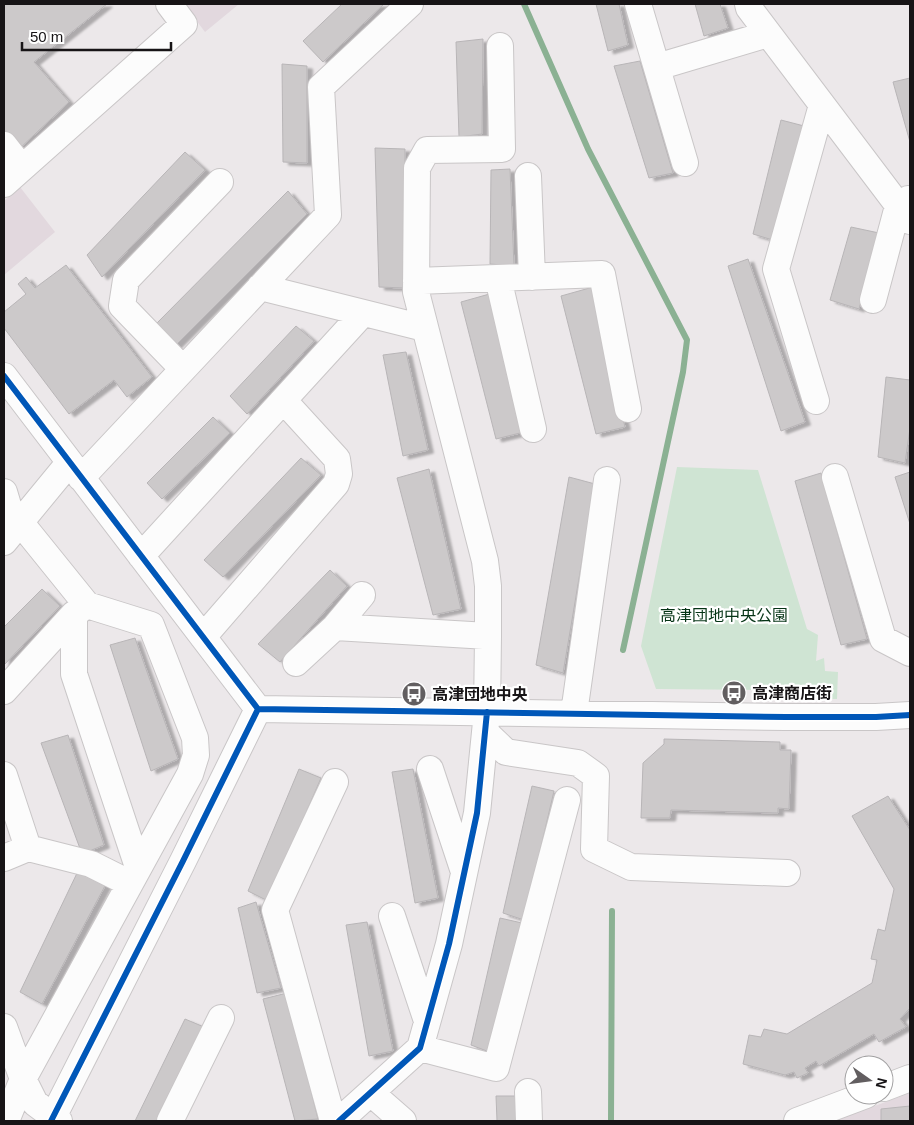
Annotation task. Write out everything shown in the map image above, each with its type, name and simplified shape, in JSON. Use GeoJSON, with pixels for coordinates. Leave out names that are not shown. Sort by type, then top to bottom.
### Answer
{"type":"FeatureCollection","features":[{"type":"Feature","properties":{"kind":"street"},"geometry":{"type":"LineString","coordinates":[[4,145],[13,176],[184,24],[169,4]]}},
{"type":"Feature","properties":{"kind":"street"},"geometry":{"type":"LineString","coordinates":[[13,531],[183,369],[328,215],[321,87],[410,4]]}},
{"type":"Feature","properties":{"kind":"street"},"geometry":{"type":"LineString","coordinates":[[638,4],[685,163]]}},
{"type":"Feature","properties":{"kind":"street"},"geometry":{"type":"LineString","coordinates":[[748,4],[768,34],[822,105],[906,208],[873,300]]}},
{"type":"Feature","properties":{"kind":"street"},"geometry":{"type":"LineString","coordinates":[[657,67],[768,34]]}},
{"type":"Feature","properties":{"kind":"street"},"geometry":{"type":"LineString","coordinates":[[339,1121],[420,1048],[449,944],[477,812],[486,722],[488,586],[485,561],[416,292],[417,168],[427,150],[502,149],[500,46]]}},
{"type":"Feature","properties":{"kind":"street"},"geometry":{"type":"LineString","coordinates":[[816,401],[776,269],[822,105]]}},
{"type":"Feature","properties":{"kind":"street"},"geometry":{"type":"LineString","coordinates":[[528,176],[532,277]]}},
{"type":"Feature","properties":{"kind":"street"},"geometry":{"type":"LineString","coordinates":[[183,369],[122,306],[126,280],[220,182]]}},
{"type":"Feature","properties":{"kind":"street"},"geometry":{"type":"LineString","coordinates":[[416,281],[602,274],[628,409]]}},
{"type":"Feature","properties":{"kind":"street"},"geometry":{"type":"LineString","coordinates":[[498,278],[533,429]]}},
{"type":"Feature","properties":{"kind":"street"},"geometry":{"type":"LineString","coordinates":[[260,287],[424,328]]}},
{"type":"Feature","properties":{"kind":"street"},"geometry":{"type":"LineString","coordinates":[[141,556],[363,313]]}},
{"type":"Feature","properties":{"kind":"street"},"geometry":{"type":"LineString","coordinates":[[4,376],[258,710],[486,722],[574,713],[844,718],[910,715]]}},
{"type":"Feature","properties":{"kind":"street"},"geometry":{"type":"LineString","coordinates":[[203,637],[336,484],[339,474],[337,460],[284,400]]}},
{"type":"Feature","properties":{"kind":"street"},"geometry":{"type":"LineString","coordinates":[[835,477],[883,639],[910,653]]}},
{"type":"Feature","properties":{"kind":"street"},"geometry":{"type":"LineString","coordinates":[[574,713],[607,480]]}},
{"type":"Feature","properties":{"kind":"street"},"geometry":{"type":"LineString","coordinates":[[4,492],[13,531],[80,610],[151,625],[195,738],[196,755],[190,774],[24,1079],[6,1121]]}},
{"type":"Feature","properties":{"kind":"street"},"geometry":{"type":"LineString","coordinates":[[296,663],[335,627],[362,595]]}},
{"type":"Feature","properties":{"kind":"street"},"geometry":{"type":"LineString","coordinates":[[4,691],[80,610]]}},
{"type":"Feature","properties":{"kind":"street"},"geometry":{"type":"LineString","coordinates":[[80,610],[74,674],[134,875]]}},
{"type":"Feature","properties":{"kind":"street"},"geometry":{"type":"LineString","coordinates":[[335,627],[488,636]]}},
{"type":"Feature","properties":{"kind":"street"},"geometry":{"type":"LineString","coordinates":[[4,1027],[35,1103],[54,1120],[258,710]]}},
{"type":"Feature","properties":{"kind":"street"},"geometry":{"type":"LineString","coordinates":[[486,722],[506,752],[578,763],[596,776],[594,849],[631,867],[787,873]]}},
{"type":"Feature","properties":{"kind":"street"},"geometry":{"type":"LineString","coordinates":[[430,769],[465,872]]}},
{"type":"Feature","properties":{"kind":"street"},"geometry":{"type":"LineString","coordinates":[[4,776],[28,848]]}},
{"type":"Feature","properties":{"kind":"street"},"geometry":{"type":"LineString","coordinates":[[333,1121],[275,910],[335,782]]}},
{"type":"Feature","properties":{"kind":"street"},"geometry":{"type":"LineString","coordinates":[[420,1048],[496,1068],[567,800]]}},
{"type":"Feature","properties":{"kind":"street"},"geometry":{"type":"LineString","coordinates":[[4,858],[28,848],[134,875]]}},
{"type":"Feature","properties":{"kind":"street"},"geometry":{"type":"LineString","coordinates":[[392,916],[427,1021]]}},
{"type":"Feature","properties":{"kind":"street"},"geometry":{"type":"LineString","coordinates":[[170,1121],[221,1018]]}},
{"type":"Feature","properties":{"kind":"street"},"geometry":{"type":"LineString","coordinates":[[894,1084],[910,1078]]}},
{"type":"Feature","properties":{"kind":"street"},"geometry":{"type":"LineString","coordinates":[[528,1092],[528,1121]]}},
{"type":"Feature","properties":{"kind":"street"},"geometry":{"type":"LineString","coordinates":[[371,1093],[403,1121]]}},
{"type":"Feature","properties":{"kind":"street"},"geometry":{"type":"LineString","coordinates":[[797,1121],[844,1103]]}},
{"type":"Feature","properties":{"kind":"shaded area"},"geometry":{"type":"Polygon","coordinates":[[[184,4],[239,4],[205,32],[184,4]]]}},
{"type":"Feature","properties":{"kind":"shaded area"},"geometry":{"type":"Polygon","coordinates":[[[20,187],[55,232],[4,275],[4,201],[20,187]]]}},
{"type":"Feature","properties":{"kind":"shaded area"},"geometry":{"type":"Polygon","coordinates":[[[910,1093],[910,1121],[834,1121],[877,1105],[894,1105],[894,1099],[910,1093]]]}},
{"type":"Feature","properties":{"kind":"green space","name":"高津団地中央公園"},"geometry":{"type":"Polygon","coordinates":[[[677,467],[758,470],[807,629],[818,635],[816,661],[824,658],[825,671],[838,672],[837,699],[784,698],[762,690],[656,689],[641,646],[677,467]]]}},
{"type":"Feature","properties":{"kind":"building"},"geometry":{"type":"Polygon","coordinates":[[[4,4],[107,4],[34,62],[69,102],[17,151],[4,133],[4,4]]]}},
{"type":"Feature","properties":{"kind":"building"},"geometry":{"type":"Polygon","coordinates":[[[342,4],[384,4],[323,62],[303,41],[342,4]]]}},
{"type":"Feature","properties":{"kind":"building"},"geometry":{"type":"Polygon","coordinates":[[[596,4],[619,4],[628,45],[608,51],[596,4]]]}},
{"type":"Feature","properties":{"kind":"building"},"geometry":{"type":"Polygon","coordinates":[[[695,4],[720,4],[728,28],[704,36],[695,4]]]}},
{"type":"Feature","properties":{"kind":"building"},"geometry":{"type":"Polygon","coordinates":[[[483,39],[482,134],[459,137],[456,42],[483,39]]]}},
{"type":"Feature","properties":{"kind":"building"},"geometry":{"type":"Polygon","coordinates":[[[640,61],[673,173],[649,178],[614,66],[640,61]]]}},
{"type":"Feature","properties":{"kind":"building"},"geometry":{"type":"Polygon","coordinates":[[[282,64],[307,66],[307,163],[283,162],[282,64]]]}},
{"type":"Feature","properties":{"kind":"building"},"geometry":{"type":"Polygon","coordinates":[[[910,78],[910,142],[893,82],[910,78]]]}},
{"type":"Feature","properties":{"kind":"building"},"geometry":{"type":"Polygon","coordinates":[[[781,120],[804,126],[776,241],[753,234],[781,120]]]}},
{"type":"Feature","properties":{"kind":"building"},"geometry":{"type":"Polygon","coordinates":[[[375,148],[405,149],[405,288],[379,287],[375,148]]]}},
{"type":"Feature","properties":{"kind":"building"},"geometry":{"type":"Polygon","coordinates":[[[185,152],[205,170],[102,277],[87,255],[185,152]]]}},
{"type":"Feature","properties":{"kind":"building"},"geometry":{"type":"Polygon","coordinates":[[[510,169],[514,266],[490,264],[491,170],[510,169]]]}},
{"type":"Feature","properties":{"kind":"building"},"geometry":{"type":"Polygon","coordinates":[[[288,191],[307,214],[174,347],[154,326],[288,191]]]}},
{"type":"Feature","properties":{"kind":"building"},"geometry":{"type":"Polygon","coordinates":[[[851,227],[879,233],[859,309],[830,300],[851,227]]]}},
{"type":"Feature","properties":{"kind":"building"},"geometry":{"type":"Polygon","coordinates":[[[748,259],[805,422],[781,431],[728,266],[748,259]]]}},
{"type":"Feature","properties":{"kind":"building"},"geometry":{"type":"Polygon","coordinates":[[[66,265],[152,377],[127,397],[114,380],[69,414],[4,328],[4,312],[26,294],[18,284],[26,277],[35,288],[66,265]]]}},
{"type":"Feature","properties":{"kind":"building"},"geometry":{"type":"Polygon","coordinates":[[[593,287],[625,427],[596,434],[561,296],[593,287]]]}},
{"type":"Feature","properties":{"kind":"building"},"geometry":{"type":"Polygon","coordinates":[[[493,293],[524,432],[496,439],[461,302],[493,293]]]}},
{"type":"Feature","properties":{"kind":"building"},"geometry":{"type":"Polygon","coordinates":[[[296,326],[314,341],[247,414],[230,396],[296,326]]]}},
{"type":"Feature","properties":{"kind":"building"},"geometry":{"type":"Polygon","coordinates":[[[406,352],[428,450],[403,456],[383,355],[406,352]]]}},
{"type":"Feature","properties":{"kind":"building"},"geometry":{"type":"Polygon","coordinates":[[[886,377],[910,380],[910,428],[905,463],[878,457],[886,377]]]}},
{"type":"Feature","properties":{"kind":"building"},"geometry":{"type":"Polygon","coordinates":[[[213,417],[230,433],[162,499],[147,483],[213,417]]]}},
{"type":"Feature","properties":{"kind":"building"},"geometry":{"type":"Polygon","coordinates":[[[301,458],[321,475],[223,577],[204,560],[301,458]]]}},
{"type":"Feature","properties":{"kind":"building"},"geometry":{"type":"Polygon","coordinates":[[[429,469],[461,609],[433,615],[397,478],[429,469]]]}},
{"type":"Feature","properties":{"kind":"building"},"geometry":{"type":"Polygon","coordinates":[[[910,472],[910,524],[895,477],[910,472]]]}},
{"type":"Feature","properties":{"kind":"building"},"geometry":{"type":"Polygon","coordinates":[[[821,473],[867,639],[841,645],[795,481],[821,473]]]}},
{"type":"Feature","properties":{"kind":"building"},"geometry":{"type":"Polygon","coordinates":[[[569,477],[595,484],[563,673],[536,665],[569,477]]]}},
{"type":"Feature","properties":{"kind":"building"},"geometry":{"type":"Polygon","coordinates":[[[330,570],[347,586],[280,662],[258,644],[330,570]]]}},
{"type":"Feature","properties":{"kind":"building"},"geometry":{"type":"Polygon","coordinates":[[[42,589],[60,606],[4,665],[4,627],[42,589]]]}},
{"type":"Feature","properties":{"kind":"building"},"geometry":{"type":"Polygon","coordinates":[[[135,638],[178,759],[151,771],[110,645],[135,638]]]}},
{"type":"Feature","properties":{"kind":"building"},"geometry":{"type":"Polygon","coordinates":[[[68,735],[104,845],[82,854],[41,743],[68,735]]]}},
{"type":"Feature","properties":{"kind":"building"},"geometry":{"type":"Polygon","coordinates":[[[664,739],[780,742],[780,750],[791,750],[789,809],[778,808],[778,813],[671,810],[670,818],[641,818],[643,763],[664,744],[664,739]]]}},
{"type":"Feature","properties":{"kind":"building"},"geometry":{"type":"Polygon","coordinates":[[[299,769],[321,778],[268,901],[248,891],[299,769]]]}},
{"type":"Feature","properties":{"kind":"building"},"geometry":{"type":"Polygon","coordinates":[[[413,769],[438,898],[415,903],[392,772],[413,769]]]}},
{"type":"Feature","properties":{"kind":"building"},"geometry":{"type":"Polygon","coordinates":[[[532,786],[554,791],[524,920],[503,913],[532,786]]]}},
{"type":"Feature","properties":{"kind":"building"},"geometry":{"type":"Polygon","coordinates":[[[888,796],[910,830],[910,1008],[900,1019],[906,1027],[879,1042],[874,1034],[819,1066],[816,1061],[805,1068],[808,1073],[797,1078],[794,1072],[785,1075],[743,1064],[749,1035],[761,1037],[764,1029],[787,1034],[872,983],[877,960],[871,959],[878,929],[885,931],[894,889],[852,816],[888,796]]]}},
{"type":"Feature","properties":{"kind":"building"},"geometry":{"type":"Polygon","coordinates":[[[79,869],[106,884],[42,1004],[20,992],[79,869]]]}},
{"type":"Feature","properties":{"kind":"building"},"geometry":{"type":"Polygon","coordinates":[[[256,902],[281,988],[257,993],[238,908],[256,902]]]}},
{"type":"Feature","properties":{"kind":"building"},"geometry":{"type":"Polygon","coordinates":[[[500,918],[522,923],[492,1053],[471,1045],[500,918]]]}},
{"type":"Feature","properties":{"kind":"building"},"geometry":{"type":"Polygon","coordinates":[[[367,922],[393,1051],[369,1056],[346,925],[367,922]]]}},
{"type":"Feature","properties":{"kind":"building"},"geometry":{"type":"Polygon","coordinates":[[[287,993],[318,1119],[295,1121],[263,999],[287,993]]]}},
{"type":"Feature","properties":{"kind":"building"},"geometry":{"type":"Polygon","coordinates":[[[185,1019],[204,1027],[159,1121],[135,1121],[185,1019]]]}},
{"type":"Feature","properties":{"kind":"building"},"geometry":{"type":"Polygon","coordinates":[[[496,1096],[519,1096],[520,1121],[497,1121],[496,1096]]]}},
{"type":"Feature","properties":{"kind":"building"},"geometry":{"type":"Polygon","coordinates":[[[910,1106],[910,1121],[881,1121],[881,1109],[910,1106]]]}},
{"type":"Feature","properties":{"kind":"waterway"},"geometry":{"type":"LineString","coordinates":[[524,4],[588,149],[687,340],[683,372],[623,650]]}},
{"type":"Feature","properties":{"kind":"waterway"},"geometry":{"type":"LineString","coordinates":[[611,1121],[612,911]]}},
{"type":"Feature","properties":{"kind":"cycle path"},"geometry":{"type":"LineString","coordinates":[[4,376],[258,709]]}},
{"type":"Feature","properties":{"kind":"cycle path"},"geometry":{"type":"LineString","coordinates":[[258,709],[786,717],[910,715]]}},
{"type":"Feature","properties":{"kind":"cycle path"},"geometry":{"type":"LineString","coordinates":[[51,1121],[258,709]]}},
{"type":"Feature","properties":{"kind":"cycle path"},"geometry":{"type":"LineString","coordinates":[[339,1121],[420,1048],[449,944],[477,813],[487,712]]}},
{"type":"Feature","properties":{"kind":"place","name":"高津商店街"},"geometry":{"type":"Point","coordinates":[734,693]}},
{"type":"Feature","properties":{"kind":"place","name":"高津団地中央"},"geometry":{"type":"Point","coordinates":[414,694]}}]}
